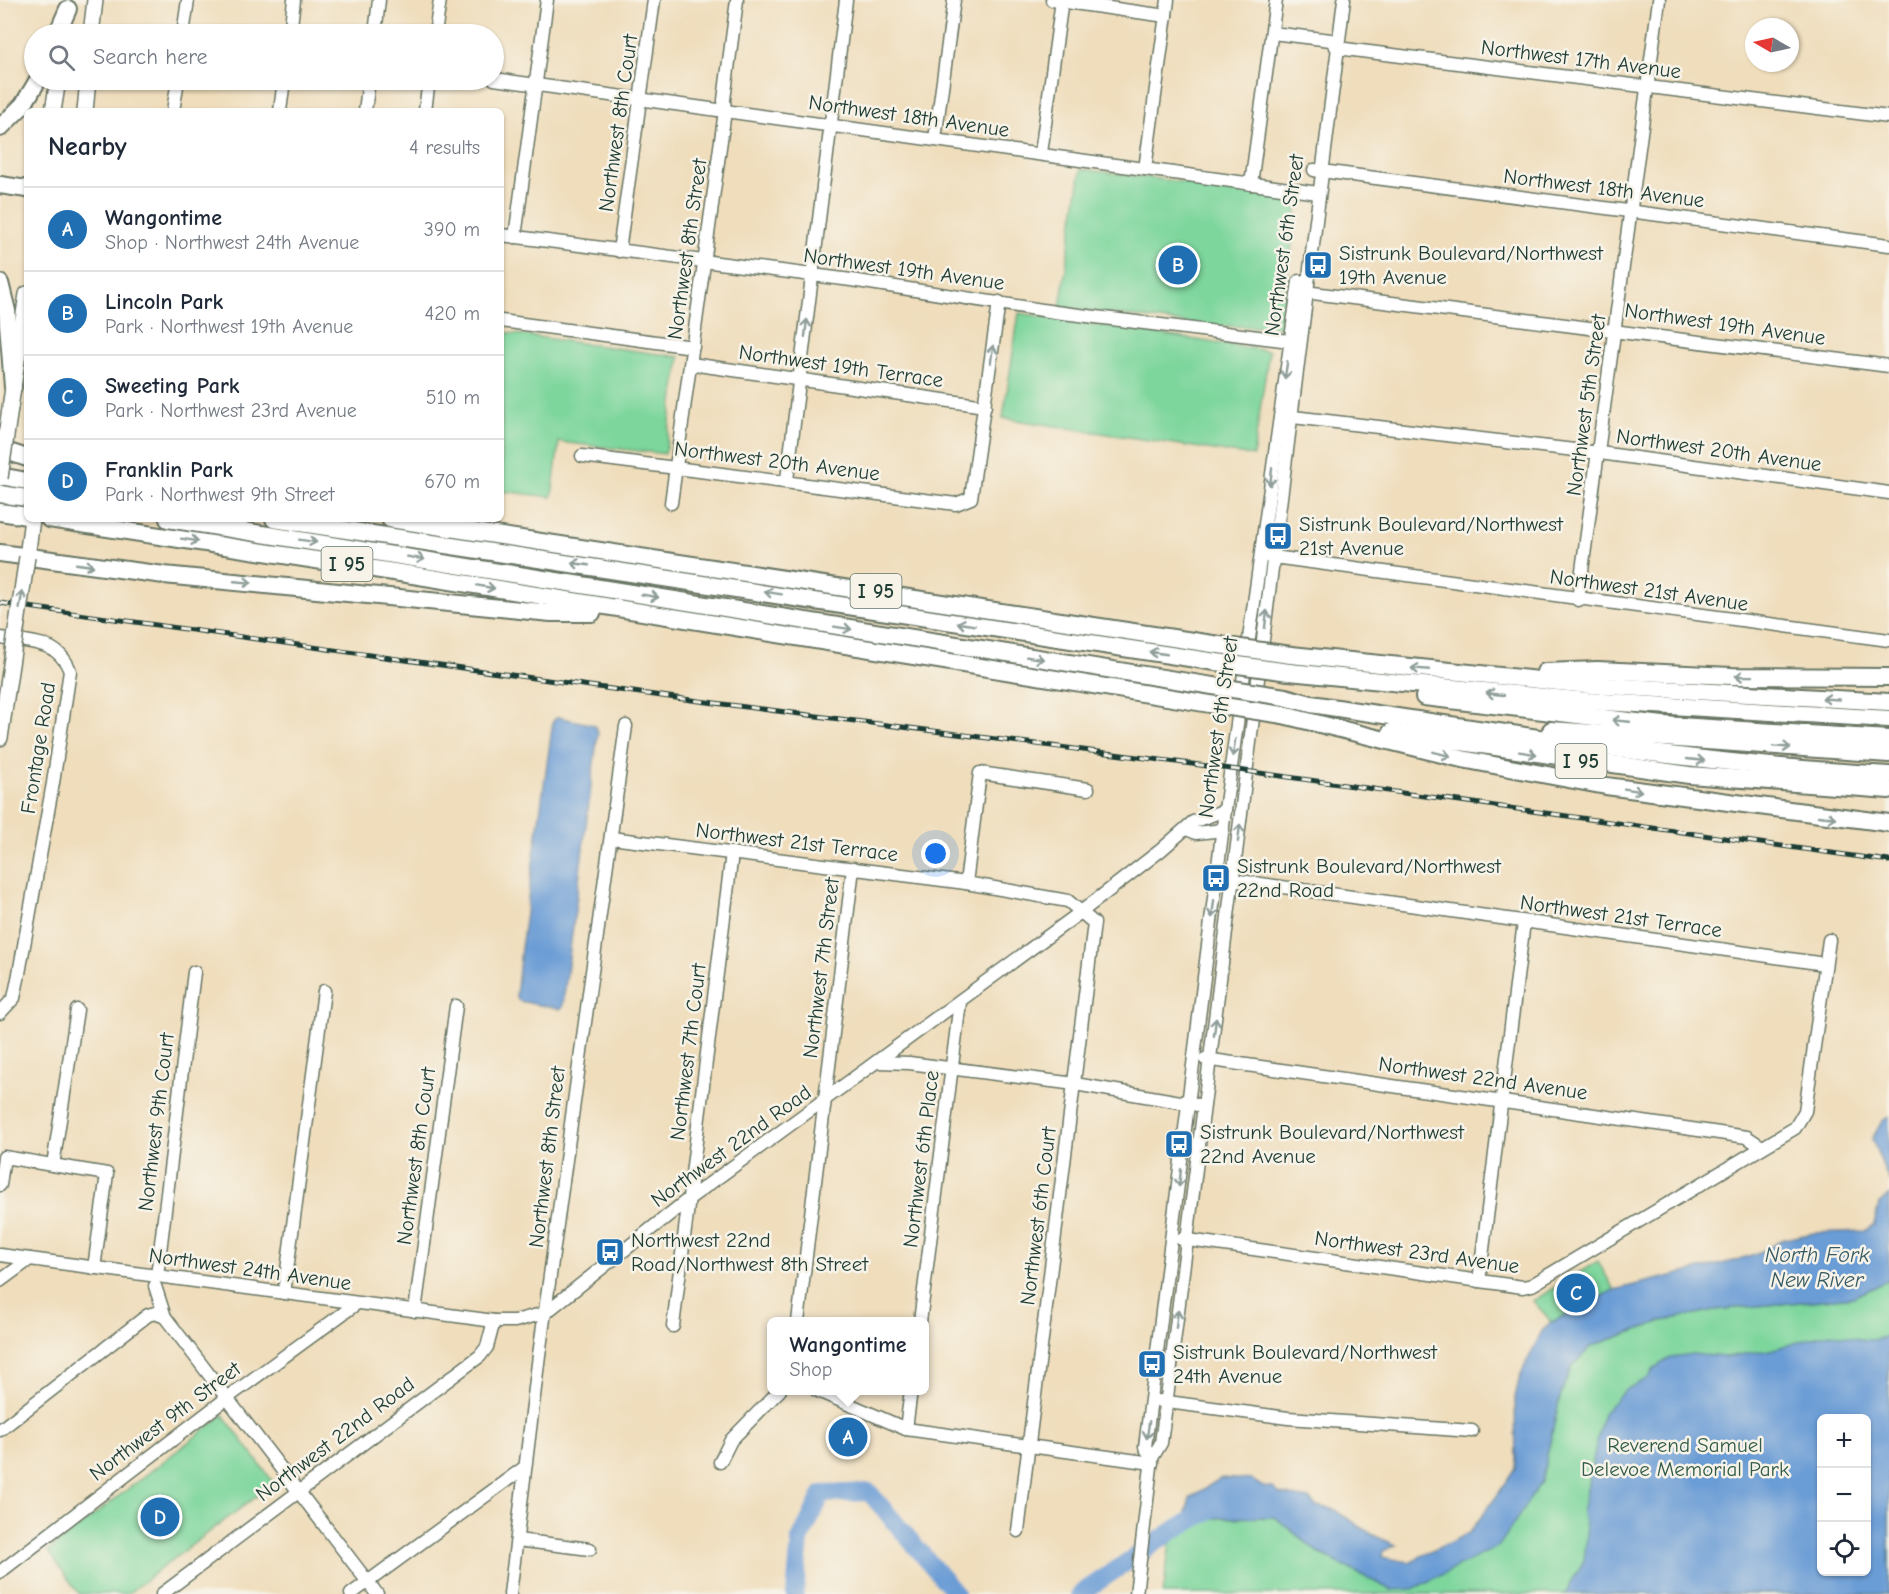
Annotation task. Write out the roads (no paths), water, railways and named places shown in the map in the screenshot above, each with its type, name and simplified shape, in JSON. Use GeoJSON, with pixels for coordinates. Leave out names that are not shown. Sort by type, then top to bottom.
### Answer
{"type":"FeatureCollection","features":[{"type":"Feature","properties":{"kind":"highway"},"geometry":{"type":"LineString","coordinates":[[61,24],[68,5]]}},
{"type":"Feature","properties":{"kind":"highway"},"geometry":{"type":"LineString","coordinates":[[0,128],[23,105],[32,90]]}},
{"type":"Feature","properties":{"kind":"highway"},"geometry":{"type":"LineString","coordinates":[[0,185],[24,189]]}},
{"type":"Feature","properties":{"kind":"highway"},"geometry":{"type":"LineString","coordinates":[[0,283],[7,311],[13,387]]}},
{"type":"Feature","properties":{"kind":"highway"},"geometry":{"type":"LineString","coordinates":[[0,449],[24,457]]}},
{"type":"Feature","properties":{"kind":"highway"},"geometry":{"type":"LineString","coordinates":[[0,459],[24,463]]}},
{"type":"Feature","properties":{"kind":"highway"},"geometry":{"type":"LineString","coordinates":[[0,477],[24,481]]}},
{"type":"Feature","properties":{"kind":"highway"},"geometry":{"type":"LineString","coordinates":[[0,494],[24,498]]}},
{"type":"Feature","properties":{"kind":"highway"},"geometry":{"type":"LineString","coordinates":[[0,512],[24,516]]}},
{"type":"Feature","properties":{"kind":"highway","name":"I 95"},"geometry":{"type":"LineString","coordinates":[[69,522],[401,573],[1210,704],[1631,768],[1745,780],[1886,785]]}},
{"type":"Feature","properties":{"kind":"highway"},"geometry":{"type":"LineString","coordinates":[[187,522],[1285,697],[1558,731],[1889,754]]}},
{"type":"Feature","properties":{"kind":"highway"},"geometry":{"type":"LineString","coordinates":[[294,522],[1324,677],[1587,701],[1889,719]]}},
{"type":"Feature","properties":{"kind":"highway","name":"I 95"},"geometry":{"type":"LineString","coordinates":[[409,522],[1291,655],[1589,685],[1889,702]]}},
{"type":"Feature","properties":{"kind":"highway"},"geometry":{"type":"LineString","coordinates":[[443,522],[466,531]]}},
{"type":"Feature","properties":{"kind":"highway"},"geometry":{"type":"LineString","coordinates":[[0,553],[164,575],[551,613],[644,614]]}},
{"type":"Feature","properties":{"kind":"highway"},"geometry":{"type":"LineString","coordinates":[[1478,674],[1597,670],[1732,676],[1889,677]]}},
{"type":"Feature","properties":{"kind":"highway"},"geometry":{"type":"LineString","coordinates":[[1324,677],[1396,693],[1572,716],[1713,729],[1889,739]]}},
{"type":"Feature","properties":{"kind":"highway"},"geometry":{"type":"LineString","coordinates":[[1285,697],[1311,704],[1608,749],[1767,767],[1886,785]]}},
{"type":"Feature","properties":{"kind":"highway"},"geometry":{"type":"LineString","coordinates":[[1283,715],[1462,759],[1606,786],[1886,823]]}},
{"type":"Feature","properties":{"kind":"main road"},"geometry":{"type":"LineString","coordinates":[[93,24],[95,0]]}},
{"type":"Feature","properties":{"kind":"main road"},"geometry":{"type":"LineString","coordinates":[[65,24],[68,5]]}},
{"type":"Feature","properties":{"kind":"main road"},"geometry":{"type":"LineString","coordinates":[[53,108],[56,90]]}},
{"type":"Feature","properties":{"kind":"main road"},"geometry":{"type":"LineString","coordinates":[[85,108],[87,90]]}},
{"type":"Feature","properties":{"kind":"main road"},"geometry":{"type":"LineString","coordinates":[[0,477],[24,314]]}},
{"type":"Feature","properties":{"kind":"main road"},"geometry":{"type":"LineString","coordinates":[[0,738],[32,522]]}},
{"type":"Feature","properties":{"kind":"street"},"geometry":{"type":"LineString","coordinates":[[185,24],[188,0]]}},
{"type":"Feature","properties":{"kind":"street"},"geometry":{"type":"LineString","coordinates":[[291,24],[294,0]]}},
{"type":"Feature","properties":{"kind":"street"},"geometry":{"type":"LineString","coordinates":[[376,24],[379,0]]}},
{"type":"Feature","properties":{"kind":"street"},"geometry":{"type":"LineString","coordinates":[[436,24],[440,0]]}},
{"type":"Feature","properties":{"kind":"street"},"geometry":{"type":"LineString","coordinates":[[515,237],[547,0]]}},
{"type":"Feature","properties":{"kind":"street","name":"Northwest 8th Court"},"geometry":{"type":"LineString","coordinates":[[620,251],[654,0]]}},
{"type":"Feature","properties":{"kind":"street","name":"Northwest 8th Street"},"geometry":{"type":"LineString","coordinates":[[671,503],[725,111],[724,100],[737,0]]}},
{"type":"Feature","properties":{"kind":"street"},"geometry":{"type":"LineString","coordinates":[[786,480],[846,0]]}},
{"type":"Feature","properties":{"kind":"street"},"geometry":{"type":"LineString","coordinates":[[935,139],[954,0]]}},
{"type":"Feature","properties":{"kind":"street"},"geometry":{"type":"LineString","coordinates":[[1041,153],[1058,0],[1166,16]]}},
{"type":"Feature","properties":{"kind":"street"},"geometry":{"type":"LineString","coordinates":[[1145,169],[1168,0]]}},
{"type":"Feature","properties":{"kind":"street"},"geometry":{"type":"LineString","coordinates":[[1251,184],[1276,0]]}},
{"type":"Feature","properties":{"kind":"street","name":"Northwest 6th Street"},"geometry":{"type":"LineString","coordinates":[[1152,1461],[1145,1447],[1223,830],[1293,417],[1296,342],[1305,292],[1317,171],[1334,44],[1336,0]]}},
{"type":"Feature","properties":{"kind":"street","name":"Northwest 6th Street"},"geometry":{"type":"LineString","coordinates":[[1334,44],[1344,0]]}},
{"type":"Feature","properties":{"kind":"street","name":"Northwest 5th Street"},"geometry":{"type":"LineString","coordinates":[[1578,600],[1659,0]]}},
{"type":"Feature","properties":{"kind":"street","name":"Northwest 17th Avenue"},"geometry":{"type":"LineString","coordinates":[[1272,33],[1334,44],[1647,88],[1889,117]]}},
{"type":"Feature","properties":{"kind":"street","name":"Northwest 18th Avenue"},"geometry":{"type":"LineString","coordinates":[[504,80],[1041,153],[1315,193]]}},
{"type":"Feature","properties":{"kind":"street"},"geometry":{"type":"LineString","coordinates":[[173,108],[176,90]]}},
{"type":"Feature","properties":{"kind":"street"},"geometry":{"type":"LineString","coordinates":[[280,108],[283,90]]}},
{"type":"Feature","properties":{"kind":"street"},"geometry":{"type":"LineString","coordinates":[[365,108],[368,90]]}},
{"type":"Feature","properties":{"kind":"street"},"geometry":{"type":"LineString","coordinates":[[425,108],[428,90]]}},
{"type":"Feature","properties":{"kind":"street","name":"Northwest 18th Avenue"},"geometry":{"type":"LineString","coordinates":[[1317,171],[1889,245]]}},
{"type":"Feature","properties":{"kind":"street","name":"Northwest 6th Street"},"geometry":{"type":"LineString","coordinates":[[1136,1594],[1152,1461],[1161,1443],[1167,1401],[1205,1106],[1233,880],[1268,556],[1315,193]]}},
{"type":"Feature","properties":{"kind":"street","name":"Northwest 19th Avenue"},"geometry":{"type":"LineString","coordinates":[[504,235],[813,276],[1055,312],[1296,342]]}},
{"type":"Feature","properties":{"kind":"street","name":"Northwest 19th Avenue"},"geometry":{"type":"LineString","coordinates":[[1305,292],[1616,329],[1889,366]]}},
{"type":"Feature","properties":{"kind":"street"},"geometry":{"type":"LineString","coordinates":[[985,406],[999,302]]}},
{"type":"Feature","properties":{"kind":"street"},"geometry":{"type":"LineString","coordinates":[[504,321],[693,347]]}},
{"type":"Feature","properties":{"kind":"street","name":"Northwest 19th Terrace"},"geometry":{"type":"LineString","coordinates":[[691,364],[985,406]]}},
{"type":"Feature","properties":{"kind":"street","name":"Northwest 20th Avenue"},"geometry":{"type":"LineString","coordinates":[[582,456],[786,480],[956,504],[966,502],[971,498],[985,406]]}},
{"type":"Feature","properties":{"kind":"street","name":"Northwest 20th Avenue"},"geometry":{"type":"LineString","coordinates":[[1293,417],[1599,453],[1889,493]]}},
{"type":"Feature","properties":{"kind":"street","name":"Northwest 21st Avenue"},"geometry":{"type":"LineString","coordinates":[[1268,556],[1578,600],[1889,640]]}},
{"type":"Feature","properties":{"kind":"street","name":"Frontage Road"},"geometry":{"type":"LineString","coordinates":[[0,638],[57,650],[66,660],[70,671],[18,979],[14,998],[0,1013]]}},
{"type":"Feature","properties":{"kind":"street","name":"Northwest 8th Street"},"geometry":{"type":"LineString","coordinates":[[510,1594],[545,1313],[626,726]]}},
{"type":"Feature","properties":{"kind":"street"},"geometry":{"type":"LineString","coordinates":[[966,883],[980,773],[1088,789]]}},
{"type":"Feature","properties":{"kind":"street","name":"Northwest 22nd Road"},"geometry":{"type":"LineString","coordinates":[[162,1594],[480,1356],[487,1347],[494,1322],[515,1321],[545,1313],[690,1198],[1081,912],[1201,817],[1226,810]]}},
{"type":"Feature","properties":{"kind":"street"},"geometry":{"type":"LineString","coordinates":[[1187,829],[1196,832],[1223,830]]}},
{"type":"Feature","properties":{"kind":"street","name":"Northwest 21st Terrace"},"geometry":{"type":"LineString","coordinates":[[611,838],[966,883],[1068,901],[1081,912]]}},
{"type":"Feature","properties":{"kind":"street","name":"Northwest 7th Court"},"geometry":{"type":"LineString","coordinates":[[673,1326],[732,853]]}},
{"type":"Feature","properties":{"kind":"street","name":"Northwest 7th Street"},"geometry":{"type":"LineString","coordinates":[[799,1317],[853,868]]}},
{"type":"Feature","properties":{"kind":"street","name":"Northwest 21st Terrace"},"geometry":{"type":"LineString","coordinates":[[1233,880],[1826,964]]}},
{"type":"Feature","properties":{"kind":"street","name":"Northwest 6th Court"},"geometry":{"type":"LineString","coordinates":[[1018,1531],[1094,923],[1081,912]]}},
{"type":"Feature","properties":{"kind":"street"},"geometry":{"type":"LineString","coordinates":[[1479,1281],[1524,922]]}},
{"type":"Feature","properties":{"kind":"street","name":"Northwest 23rd Avenue"},"geometry":{"type":"LineString","coordinates":[[1173,1238],[1523,1287],[1532,1285],[1795,1128],[1804,1112],[1829,940]]}},
{"type":"Feature","properties":{"kind":"street","name":"Northwest 9th Court"},"geometry":{"type":"LineString","coordinates":[[194,972],[156,1281],[158,1315],[227,1398],[376,1594]]}},
{"type":"Feature","properties":{"kind":"street"},"geometry":{"type":"LineString","coordinates":[[284,1293],[324,991]]}},
{"type":"Feature","properties":{"kind":"street","name":"Northwest 6th Place"},"geometry":{"type":"LineString","coordinates":[[921,1317],[960,1002]]}},
{"type":"Feature","properties":{"kind":"street","name":"Northwest 8th Court"},"geometry":{"type":"LineString","coordinates":[[415,1311],[456,1006]]}},
{"type":"Feature","properties":{"kind":"street"},"geometry":{"type":"LineString","coordinates":[[53,1165],[77,1010]]}},
{"type":"Feature","properties":{"kind":"street"},"geometry":{"type":"LineString","coordinates":[[895,1050],[909,1063]]}},
{"type":"Feature","properties":{"kind":"street","name":"Northwest 22nd Avenue"},"geometry":{"type":"LineString","coordinates":[[1195,1057],[1747,1137],[1762,1147]]}},
{"type":"Feature","properties":{"kind":"street"},"geometry":{"type":"LineString","coordinates":[[878,1062],[909,1063],[1075,1084],[1205,1106]]}},
{"type":"Feature","properties":{"kind":"street"},"geometry":{"type":"LineString","coordinates":[[0,1185],[4,1157],[106,1174],[94,1268]]}},
{"type":"Feature","properties":{"kind":"street","name":"Northwest 24th Avenue"},"geometry":{"type":"LineString","coordinates":[[0,1255],[94,1268],[156,1281],[284,1293],[494,1322]]}},
{"type":"Feature","properties":{"kind":"street"},"geometry":{"type":"LineString","coordinates":[[0,1281],[30,1259]]}},
{"type":"Feature","properties":{"kind":"street","name":"Northwest 9th Street"},"geometry":{"type":"LineString","coordinates":[[0,1572],[227,1398],[356,1304]]}},
{"type":"Feature","properties":{"kind":"street"},"geometry":{"type":"LineString","coordinates":[[0,1430],[158,1315]]}},
{"type":"Feature","properties":{"kind":"street"},"geometry":{"type":"LineString","coordinates":[[720,1461],[730,1440],[775,1395]]}},
{"type":"Feature","properties":{"kind":"street"},"geometry":{"type":"LineString","coordinates":[[828,1395],[906,1429],[1152,1461]]}},
{"type":"Feature","properties":{"kind":"street"},"geometry":{"type":"LineString","coordinates":[[906,1429],[910,1395]]}},
{"type":"Feature","properties":{"kind":"street"},"geometry":{"type":"LineString","coordinates":[[1152,1400],[1288,1418],[1472,1431]]}},
{"type":"Feature","properties":{"kind":"street"},"geometry":{"type":"LineString","coordinates":[[351,1594],[525,1467]]}},
{"type":"Feature","properties":{"kind":"street"},"geometry":{"type":"LineString","coordinates":[[517,1540],[590,1549]]}},
{"type":"Feature","properties":{"kind":"water"},"geometry":{"type":"Polygon","coordinates":[[[558,717],[594,725],[598,732],[563,1007],[560,1009],[519,1001],[516,997],[553,721],[558,717]]]}},
{"type":"Feature","properties":{"kind":"water","name":"North Fork New River"},"geometry":{"type":"Polygon","coordinates":[[[1889,1117],[1889,1181],[1872,1139],[1882,1121],[1889,1117]]]}},
{"type":"Feature","properties":{"kind":"water","name":"North Fork New River"},"geometry":{"type":"Polygon","coordinates":[[[1889,1194],[1889,1280],[1854,1297],[1715,1310],[1662,1321],[1592,1346],[1572,1366],[1561,1393],[1541,1482],[1499,1546],[1413,1589],[1391,1590],[1319,1553],[1275,1517],[1212,1518],[1197,1525],[1186,1512],[1190,1498],[1221,1478],[1252,1480],[1263,1487],[1273,1488],[1280,1494],[1309,1499],[1316,1506],[1333,1509],[1373,1535],[1396,1545],[1383,1551],[1382,1557],[1409,1562],[1469,1533],[1516,1468],[1515,1397],[1520,1376],[1542,1331],[1552,1322],[1614,1290],[1733,1261],[1758,1253],[1784,1239],[1814,1233],[1865,1231],[1874,1224],[1879,1204],[1889,1194]]]}},
{"type":"Feature","properties":{"kind":"water"},"geometry":{"type":"Polygon","coordinates":[[[1830,1333],[1868,1340],[1889,1335],[1889,1594],[1565,1594],[1584,1560],[1587,1537],[1582,1512],[1603,1413],[1625,1390],[1649,1378],[1654,1368],[1672,1357],[1692,1354],[1725,1357],[1770,1350],[1830,1333]]]}},
{"type":"Feature","properties":{"kind":"waterway","name":"North Fork New River"},"geometry":{"type":"LineString","coordinates":[[795,1594],[800,1540],[822,1494],[869,1492],[956,1594]]}},
{"type":"Feature","properties":{"kind":"waterway","name":"North Fork New River"},"geometry":{"type":"LineString","coordinates":[[1080,1594],[1174,1530],[1212,1509]]}},
{"type":"Feature","properties":{"kind":"railway"},"geometry":{"type":"LineString","coordinates":[[0,603],[676,698],[1231,769],[1889,861]]}},
{"type":"Feature","properties":{"kind":"place","name":"Lincoln Park"},"geometry":{"type":"Point","coordinates":[1178,265]}},
{"type":"Feature","properties":{"kind":"place","name":"Sistrunk Boulevard/Northwest 19th Avenue"},"geometry":{"type":"Point","coordinates":[1318,265]}},
{"type":"Feature","properties":{"kind":"place","name":"Sistrunk Boulevard/Northwest 21st Avenue"},"geometry":{"type":"Point","coordinates":[1278,536]}},
{"type":"Feature","properties":{"kind":"place","name":"Sistrunk Boulevard/Northwest 22nd Road"},"geometry":{"type":"Point","coordinates":[1216,878]}},
{"type":"Feature","properties":{"kind":"place","name":"Sistrunk Boulevard/Northwest 22nd Avenue"},"geometry":{"type":"Point","coordinates":[1179,1144]}},
{"type":"Feature","properties":{"kind":"place","name":"Northwest 22nd Road/Northwest 8th Street"},"geometry":{"type":"Point","coordinates":[610,1252]}},
{"type":"Feature","properties":{"kind":"place","name":"Sweeting Park"},"geometry":{"type":"Point","coordinates":[1576,1293]}},
{"type":"Feature","properties":{"kind":"place","name":"Sistrunk Boulevard/Northwest 24th Avenue"},"geometry":{"type":"Point","coordinates":[1152,1364]}},
{"type":"Feature","properties":{"kind":"place","name":"Wangontime"},"geometry":{"type":"Point","coordinates":[848,1437]}},
{"type":"Feature","properties":{"kind":"place","name":"Franklin Park"},"geometry":{"type":"Point","coordinates":[160,1517]}},
{"type":"Feature","properties":{"kind":"park label","name":"Reverend Samuel Delevoe Memorial Park"},"geometry":{"type":"Point","coordinates":[1685,1457]}}]}
